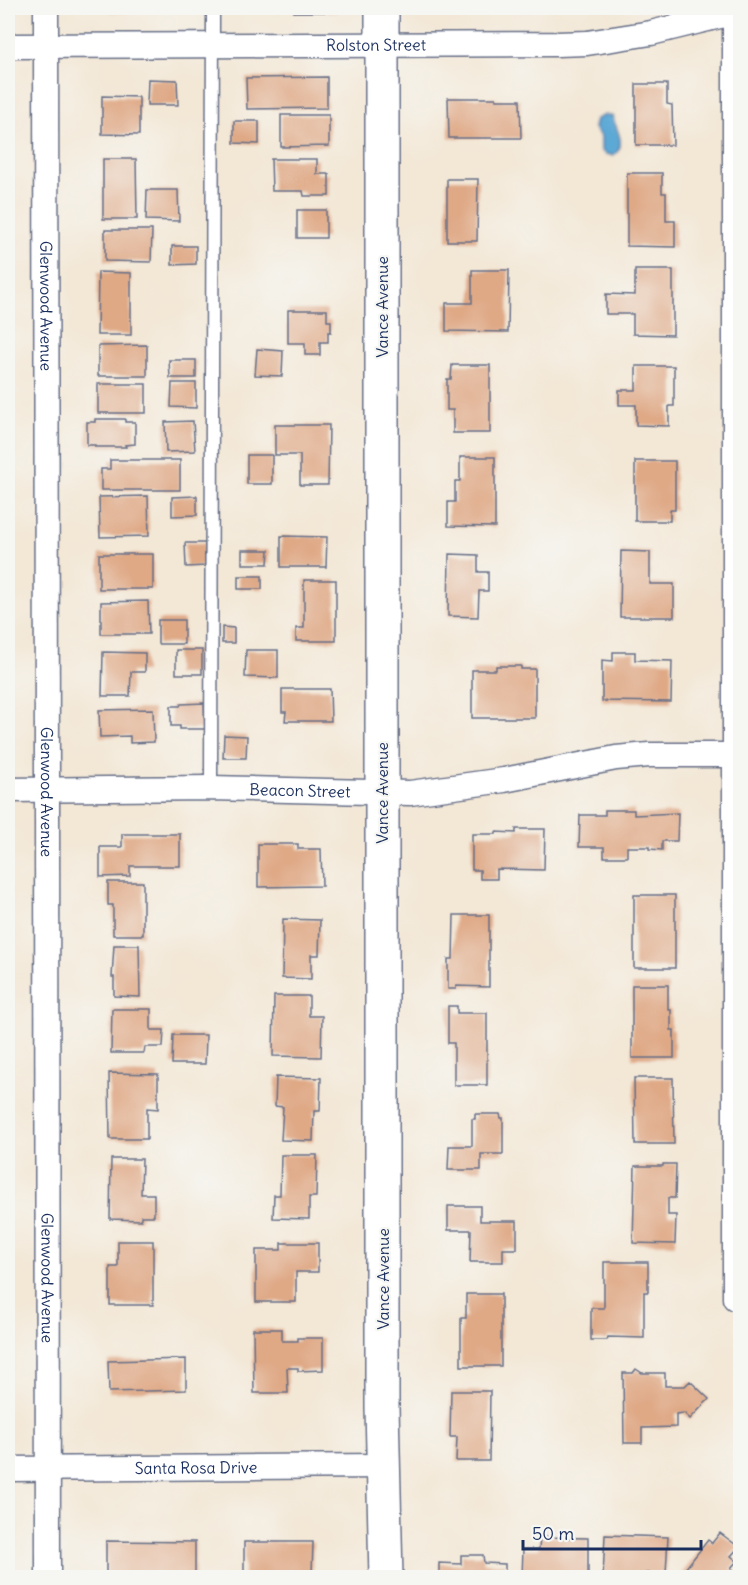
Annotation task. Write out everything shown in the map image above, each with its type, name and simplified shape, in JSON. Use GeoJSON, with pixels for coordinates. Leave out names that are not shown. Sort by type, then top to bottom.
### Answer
{"type":"FeatureCollection","features":[{"type":"Feature","properties":{"kind":"street","name":"Glenwood Avenue"},"geometry":{"type":"LineString","coordinates":[[46,8],[48,1578]]}},
{"type":"Feature","properties":{"kind":"street","name":"Vance Avenue"},"geometry":{"type":"LineString","coordinates":[[382,8],[382,1407],[386,1578]]}},
{"type":"Feature","properties":{"kind":"street","name":"Rolston Street"},"geometry":{"type":"LineString","coordinates":[[8,46],[587,43],[651,33],[737,10]]}},
{"type":"Feature","properties":{"kind":"street"},"geometry":{"type":"LineString","coordinates":[[735,1298],[734,755],[737,10]]}},
{"type":"Feature","properties":{"kind":"street","name":"Beacon Street"},"geometry":{"type":"LineString","coordinates":[[8,790],[211,788],[410,793],[458,788],[616,758],[649,755],[734,755]]}},
{"type":"Feature","properties":{"kind":"street","name":"Santa Rosa Drive"},"geometry":{"type":"LineString","coordinates":[[8,1469],[384,1466]]}},
{"type":"Feature","properties":{"kind":"lane"},"geometry":{"type":"LineString","coordinates":[[211,788],[213,8]]}},
{"type":"Feature","properties":{"kind":"water"},"geometry":{"type":"Polygon","coordinates":[[[605,115],[612,116],[620,137],[620,147],[613,155],[605,154],[601,150],[601,137],[594,128],[596,119],[605,115]]]}},
{"type":"Feature","properties":{"kind":"building"},"geometry":{"type":"Polygon","coordinates":[[[110,8],[141,8],[141,12],[110,12],[110,8]]]}},
{"type":"Feature","properties":{"kind":"building"},"geometry":{"type":"Polygon","coordinates":[[[294,8],[337,8],[337,12],[294,12],[294,8]]]}},
{"type":"Feature","properties":{"kind":"building"},"geometry":{"type":"Polygon","coordinates":[[[327,77],[327,108],[247,109],[246,78],[327,77]]]}},
{"type":"Feature","properties":{"kind":"building"},"geometry":{"type":"Polygon","coordinates":[[[148,79],[177,80],[178,105],[147,105],[148,79]]]}},
{"type":"Feature","properties":{"kind":"building"},"geometry":{"type":"Polygon","coordinates":[[[636,84],[667,84],[667,104],[672,105],[673,145],[636,145],[636,84]]]}},
{"type":"Feature","properties":{"kind":"building"},"geometry":{"type":"Polygon","coordinates":[[[102,96],[139,97],[139,135],[102,134],[102,96]]]}},
{"type":"Feature","properties":{"kind":"building"},"geometry":{"type":"Polygon","coordinates":[[[448,98],[520,100],[521,138],[449,138],[448,98]]]}},
{"type":"Feature","properties":{"kind":"building"},"geometry":{"type":"Polygon","coordinates":[[[281,115],[329,115],[329,146],[281,147],[281,115]]]}},
{"type":"Feature","properties":{"kind":"building"},"geometry":{"type":"Polygon","coordinates":[[[234,121],[259,121],[259,144],[234,143],[234,121]]]}},
{"type":"Feature","properties":{"kind":"building"},"geometry":{"type":"Polygon","coordinates":[[[103,159],[136,159],[137,219],[103,219],[103,159]]]}},
{"type":"Feature","properties":{"kind":"building"},"geometry":{"type":"Polygon","coordinates":[[[271,159],[317,159],[317,174],[329,174],[329,196],[304,196],[303,191],[272,191],[271,159]]]}},
{"type":"Feature","properties":{"kind":"building"},"geometry":{"type":"Polygon","coordinates":[[[627,173],[662,173],[662,193],[666,193],[666,221],[675,221],[675,247],[627,246],[627,173]]]}},
{"type":"Feature","properties":{"kind":"building"},"geometry":{"type":"Polygon","coordinates":[[[447,179],[478,179],[477,241],[447,241],[447,179]]]}},
{"type":"Feature","properties":{"kind":"building"},"geometry":{"type":"Polygon","coordinates":[[[147,190],[178,190],[179,221],[146,220],[147,190]]]}},
{"type":"Feature","properties":{"kind":"building"},"geometry":{"type":"Polygon","coordinates":[[[297,210],[326,210],[326,238],[297,238],[297,210]]]}},
{"type":"Feature","properties":{"kind":"building"},"geometry":{"type":"Polygon","coordinates":[[[105,230],[152,230],[151,262],[105,261],[105,230]]]}},
{"type":"Feature","properties":{"kind":"building"},"geometry":{"type":"Polygon","coordinates":[[[172,246],[196,246],[196,264],[172,265],[172,246]]]}},
{"type":"Feature","properties":{"kind":"building"},"geometry":{"type":"Polygon","coordinates":[[[472,270],[509,270],[508,332],[446,331],[446,303],[472,303],[472,270]]]}},
{"type":"Feature","properties":{"kind":"building"},"geometry":{"type":"Polygon","coordinates":[[[635,270],[673,270],[673,335],[633,334],[633,314],[606,314],[606,294],[635,295],[635,270]]]}},
{"type":"Feature","properties":{"kind":"building"},"geometry":{"type":"Polygon","coordinates":[[[98,272],[131,273],[131,335],[97,335],[98,272]]]}},
{"type":"Feature","properties":{"kind":"building"},"geometry":{"type":"Polygon","coordinates":[[[288,310],[327,310],[327,321],[331,321],[331,332],[328,332],[328,342],[320,342],[320,355],[305,355],[305,343],[288,343],[288,310]]]}},
{"type":"Feature","properties":{"kind":"building"},"geometry":{"type":"Polygon","coordinates":[[[147,345],[147,376],[98,376],[98,346],[147,345]]]}},
{"type":"Feature","properties":{"kind":"building"},"geometry":{"type":"Polygon","coordinates":[[[257,349],[283,351],[282,376],[255,375],[257,349]]]}},
{"type":"Feature","properties":{"kind":"building"},"geometry":{"type":"Polygon","coordinates":[[[169,360],[196,360],[196,378],[170,378],[169,360]]]}},
{"type":"Feature","properties":{"kind":"building"},"geometry":{"type":"Polygon","coordinates":[[[452,365],[490,365],[490,433],[453,433],[453,410],[447,410],[447,379],[451,379],[452,365]]]}},
{"type":"Feature","properties":{"kind":"building"},"geometry":{"type":"Polygon","coordinates":[[[636,366],[674,366],[674,406],[669,406],[669,426],[636,425],[636,405],[619,405],[619,390],[636,390],[636,366]]]}},
{"type":"Feature","properties":{"kind":"building"},"geometry":{"type":"Polygon","coordinates":[[[172,383],[196,383],[196,408],[171,407],[172,383]]]}},
{"type":"Feature","properties":{"kind":"building"},"geometry":{"type":"Polygon","coordinates":[[[98,384],[146,384],[146,413],[98,413],[98,384]]]}},
{"type":"Feature","properties":{"kind":"building"},"geometry":{"type":"Polygon","coordinates":[[[95,419],[125,419],[125,422],[135,422],[135,444],[125,445],[126,447],[87,445],[87,422],[95,422],[95,419]]]}},
{"type":"Feature","properties":{"kind":"building"},"geometry":{"type":"Polygon","coordinates":[[[193,421],[195,451],[166,452],[165,422],[193,421]]]}},
{"type":"Feature","properties":{"kind":"building"},"geometry":{"type":"Polygon","coordinates":[[[275,425],[329,425],[328,485],[300,485],[300,455],[275,455],[275,425]]]}},
{"type":"Feature","properties":{"kind":"building"},"geometry":{"type":"Polygon","coordinates":[[[247,455],[272,455],[272,484],[247,484],[247,455]]]}},
{"type":"Feature","properties":{"kind":"building"},"geometry":{"type":"Polygon","coordinates":[[[460,457],[495,457],[495,527],[448,526],[448,502],[455,502],[455,481],[460,481],[460,457]]]}},
{"type":"Feature","properties":{"kind":"building"},"geometry":{"type":"Polygon","coordinates":[[[110,460],[180,460],[180,490],[101,490],[101,469],[110,469],[110,460]]]}},
{"type":"Feature","properties":{"kind":"building"},"geometry":{"type":"Polygon","coordinates":[[[635,461],[675,461],[675,510],[670,510],[670,521],[635,521],[635,461]]]}},
{"type":"Feature","properties":{"kind":"building"},"geometry":{"type":"Polygon","coordinates":[[[148,496],[149,536],[100,537],[99,497],[148,496]]]}},
{"type":"Feature","properties":{"kind":"building"},"geometry":{"type":"Polygon","coordinates":[[[197,496],[197,515],[172,516],[172,497],[197,496]]]}},
{"type":"Feature","properties":{"kind":"building"},"geometry":{"type":"Polygon","coordinates":[[[281,536],[327,537],[326,567],[281,567],[281,536]]]}},
{"type":"Feature","properties":{"kind":"building"},"geometry":{"type":"Polygon","coordinates":[[[185,543],[205,543],[205,566],[186,567],[185,543]]]}},
{"type":"Feature","properties":{"kind":"building"},"geometry":{"type":"Polygon","coordinates":[[[242,550],[269,550],[268,564],[242,564],[242,550]]]}},
{"type":"Feature","properties":{"kind":"building"},"geometry":{"type":"Polygon","coordinates":[[[621,551],[650,552],[650,584],[674,584],[674,617],[620,617],[621,551]]]}},
{"type":"Feature","properties":{"kind":"building"},"geometry":{"type":"Polygon","coordinates":[[[99,554],[153,554],[153,589],[99,589],[99,554]]]}},
{"type":"Feature","properties":{"kind":"building"},"geometry":{"type":"Polygon","coordinates":[[[449,554],[478,555],[478,572],[488,572],[488,591],[479,591],[478,617],[448,616],[449,554]]]}},
{"type":"Feature","properties":{"kind":"building"},"geometry":{"type":"Polygon","coordinates":[[[238,576],[262,576],[262,589],[238,589],[238,576]]]}},
{"type":"Feature","properties":{"kind":"building"},"geometry":{"type":"Polygon","coordinates":[[[304,580],[336,580],[336,641],[296,641],[296,628],[304,628],[304,580]]]}},
{"type":"Feature","properties":{"kind":"building"},"geometry":{"type":"Polygon","coordinates":[[[148,601],[149,634],[101,634],[101,602],[148,601]]]}},
{"type":"Feature","properties":{"kind":"building"},"geometry":{"type":"Polygon","coordinates":[[[158,620],[184,620],[184,644],[158,644],[158,620]]]}},
{"type":"Feature","properties":{"kind":"building"},"geometry":{"type":"Polygon","coordinates":[[[222,627],[234,628],[234,643],[222,643],[222,627]]]}},
{"type":"Feature","properties":{"kind":"building"},"geometry":{"type":"Polygon","coordinates":[[[176,650],[202,650],[202,674],[176,674],[176,650]]]}},
{"type":"Feature","properties":{"kind":"building"},"geometry":{"type":"Polygon","coordinates":[[[246,650],[278,650],[278,678],[245,677],[246,650]]]}},
{"type":"Feature","properties":{"kind":"building"},"geometry":{"type":"Polygon","coordinates":[[[103,652],[145,653],[145,672],[131,672],[130,696],[102,696],[103,652]]]}},
{"type":"Feature","properties":{"kind":"building"},"geometry":{"type":"Polygon","coordinates":[[[613,652],[635,652],[635,660],[672,661],[671,702],[602,701],[602,660],[613,661],[613,652]]]}},
{"type":"Feature","properties":{"kind":"building"},"geometry":{"type":"Polygon","coordinates":[[[496,666],[521,666],[521,669],[535,669],[535,718],[472,718],[472,670],[496,670],[496,666]]]}},
{"type":"Feature","properties":{"kind":"building"},"geometry":{"type":"Polygon","coordinates":[[[282,689],[330,689],[331,721],[285,721],[286,712],[282,712],[282,689]]]}},
{"type":"Feature","properties":{"kind":"building"},"geometry":{"type":"Polygon","coordinates":[[[204,703],[205,729],[180,729],[180,726],[171,726],[171,706],[204,703]]]}},
{"type":"Feature","properties":{"kind":"building"},"geometry":{"type":"Polygon","coordinates":[[[153,709],[154,742],[130,743],[130,736],[100,737],[99,710],[153,709]]]}},
{"type":"Feature","properties":{"kind":"building"},"geometry":{"type":"Polygon","coordinates":[[[224,735],[247,736],[246,758],[223,758],[224,735]]]}},
{"type":"Feature","properties":{"kind":"building"},"geometry":{"type":"Polygon","coordinates":[[[605,810],[634,810],[634,815],[678,813],[677,841],[662,841],[662,850],[649,849],[649,847],[627,847],[627,857],[604,857],[604,847],[579,847],[580,815],[605,815],[605,810]]]}},
{"type":"Feature","properties":{"kind":"building"},"geometry":{"type":"Polygon","coordinates":[[[516,829],[545,829],[544,870],[497,869],[497,879],[480,879],[480,870],[472,870],[472,834],[516,833],[516,829]]]}},
{"type":"Feature","properties":{"kind":"building"},"geometry":{"type":"Polygon","coordinates":[[[122,834],[180,834],[180,866],[130,866],[130,876],[100,877],[100,847],[122,847],[122,834]]]}},
{"type":"Feature","properties":{"kind":"building"},"geometry":{"type":"Polygon","coordinates":[[[258,844],[298,844],[298,849],[321,849],[322,886],[258,887],[258,844]]]}},
{"type":"Feature","properties":{"kind":"building"},"geometry":{"type":"Polygon","coordinates":[[[108,882],[143,882],[143,935],[113,935],[113,905],[108,905],[108,882]]]}},
{"type":"Feature","properties":{"kind":"building"},"geometry":{"type":"Polygon","coordinates":[[[634,895],[675,895],[675,968],[634,968],[634,895]]]}},
{"type":"Feature","properties":{"kind":"building"},"geometry":{"type":"Polygon","coordinates":[[[454,915],[489,915],[489,987],[456,986],[456,989],[448,989],[448,959],[453,959],[454,915]]]}},
{"type":"Feature","properties":{"kind":"building"},"geometry":{"type":"Polygon","coordinates":[[[283,919],[320,920],[319,955],[311,955],[311,979],[282,978],[283,919]]]}},
{"type":"Feature","properties":{"kind":"building"},"geometry":{"type":"Polygon","coordinates":[[[114,945],[139,945],[140,997],[114,996],[114,977],[112,977],[114,945]]]}},
{"type":"Feature","properties":{"kind":"building"},"geometry":{"type":"Polygon","coordinates":[[[632,985],[668,985],[668,1010],[671,1010],[671,1030],[674,1030],[674,1058],[632,1058],[632,985]]]}},
{"type":"Feature","properties":{"kind":"building"},"geometry":{"type":"Polygon","coordinates":[[[274,996],[309,996],[309,1016],[322,1016],[321,1057],[273,1056],[274,996]]]}},
{"type":"Feature","properties":{"kind":"building"},"geometry":{"type":"Polygon","coordinates":[[[448,1006],[457,1006],[457,1013],[487,1013],[487,1085],[454,1085],[454,1043],[448,1043],[448,1006]]]}},
{"type":"Feature","properties":{"kind":"building"},"geometry":{"type":"Polygon","coordinates":[[[112,1009],[151,1009],[151,1030],[164,1030],[163,1047],[145,1047],[144,1053],[111,1053],[112,1009]]]}},
{"type":"Feature","properties":{"kind":"building"},"geometry":{"type":"Polygon","coordinates":[[[173,1035],[206,1035],[205,1064],[172,1064],[173,1035]]]}},
{"type":"Feature","properties":{"kind":"building"},"geometry":{"type":"Polygon","coordinates":[[[109,1073],[158,1074],[158,1109],[147,1108],[147,1139],[110,1139],[109,1073]]]}},
{"type":"Feature","properties":{"kind":"building"},"geometry":{"type":"Polygon","coordinates":[[[276,1077],[321,1078],[320,1111],[314,1111],[313,1141],[281,1140],[283,1107],[275,1106],[276,1077]]]}},
{"type":"Feature","properties":{"kind":"building"},"geometry":{"type":"Polygon","coordinates":[[[634,1078],[673,1078],[674,1144],[635,1144],[634,1078]]]}},
{"type":"Feature","properties":{"kind":"building"},"geometry":{"type":"Polygon","coordinates":[[[475,1114],[500,1114],[503,1118],[503,1154],[481,1154],[481,1170],[448,1170],[449,1146],[472,1146],[472,1119],[475,1119],[475,1114]]]}},
{"type":"Feature","properties":{"kind":"building"},"geometry":{"type":"Polygon","coordinates":[[[281,1155],[317,1155],[316,1197],[309,1197],[309,1219],[273,1218],[274,1195],[280,1195],[281,1155]]]}},
{"type":"Feature","properties":{"kind":"building"},"geometry":{"type":"Polygon","coordinates":[[[111,1159],[142,1159],[141,1194],[154,1194],[154,1216],[141,1216],[141,1220],[110,1219],[111,1159]]]}},
{"type":"Feature","properties":{"kind":"building"},"geometry":{"type":"Polygon","coordinates":[[[663,1164],[676,1164],[675,1198],[668,1198],[668,1215],[676,1215],[675,1244],[633,1243],[635,1166],[663,1166],[663,1164]]]}},
{"type":"Feature","properties":{"kind":"building"},"geometry":{"type":"Polygon","coordinates":[[[448,1206],[480,1206],[480,1221],[517,1221],[517,1249],[503,1249],[503,1262],[470,1262],[471,1230],[448,1230],[448,1206]]]}},
{"type":"Feature","properties":{"kind":"building"},"geometry":{"type":"Polygon","coordinates":[[[118,1241],[153,1241],[153,1305],[110,1305],[110,1267],[118,1267],[118,1241]]]}},
{"type":"Feature","properties":{"kind":"building"},"geometry":{"type":"Polygon","coordinates":[[[281,1243],[318,1243],[318,1272],[296,1272],[296,1302],[256,1302],[256,1250],[281,1250],[281,1243]]]}},
{"type":"Feature","properties":{"kind":"building"},"geometry":{"type":"Polygon","coordinates":[[[604,1262],[648,1262],[648,1292],[644,1292],[644,1338],[608,1337],[607,1340],[591,1340],[591,1308],[604,1308],[604,1262]]]}},
{"type":"Feature","properties":{"kind":"building"},"geometry":{"type":"Polygon","coordinates":[[[466,1294],[501,1294],[501,1366],[461,1366],[461,1318],[466,1318],[466,1294]]]}},
{"type":"Feature","properties":{"kind":"building"},"geometry":{"type":"Polygon","coordinates":[[[253,1329],[282,1329],[282,1341],[298,1341],[298,1338],[323,1338],[323,1370],[298,1371],[298,1368],[287,1368],[288,1393],[254,1393],[253,1329]]]}},
{"type":"Feature","properties":{"kind":"building"},"geometry":{"type":"Polygon","coordinates":[[[186,1359],[186,1390],[109,1392],[108,1361],[186,1359]]]}},
{"type":"Feature","properties":{"kind":"building"},"geometry":{"type":"Polygon","coordinates":[[[636,1369],[642,1373],[665,1373],[665,1386],[685,1386],[690,1381],[709,1399],[690,1419],[684,1413],[676,1414],[676,1427],[642,1428],[642,1443],[624,1443],[623,1373],[633,1373],[636,1369]]]}},
{"type":"Feature","properties":{"kind":"building"},"geometry":{"type":"Polygon","coordinates":[[[451,1391],[490,1391],[489,1461],[456,1461],[457,1437],[450,1437],[451,1391]]]}},
{"type":"Feature","properties":{"kind":"building"},"geometry":{"type":"Polygon","coordinates":[[[720,1533],[739,1547],[731,1556],[737,1561],[731,1568],[740,1575],[740,1578],[688,1578],[682,1573],[708,1540],[712,1543],[720,1533]]]}},
{"type":"Feature","properties":{"kind":"building"},"geometry":{"type":"Polygon","coordinates":[[[605,1535],[668,1537],[666,1573],[646,1573],[646,1578],[603,1578],[605,1535]]]}},
{"type":"Feature","properties":{"kind":"building"},"geometry":{"type":"Polygon","coordinates":[[[540,1537],[588,1538],[588,1578],[522,1578],[523,1549],[539,1549],[540,1537]]]}},
{"type":"Feature","properties":{"kind":"building"},"geometry":{"type":"Polygon","coordinates":[[[106,1541],[195,1542],[195,1578],[106,1578],[106,1541]]]}},
{"type":"Feature","properties":{"kind":"building"},"geometry":{"type":"Polygon","coordinates":[[[244,1542],[313,1542],[312,1574],[299,1574],[299,1578],[244,1578],[244,1542]]]}},
{"type":"Feature","properties":{"kind":"building"},"geometry":{"type":"Polygon","coordinates":[[[461,1555],[483,1555],[484,1563],[505,1564],[505,1578],[439,1578],[439,1563],[461,1564],[461,1555]]]}}]}
